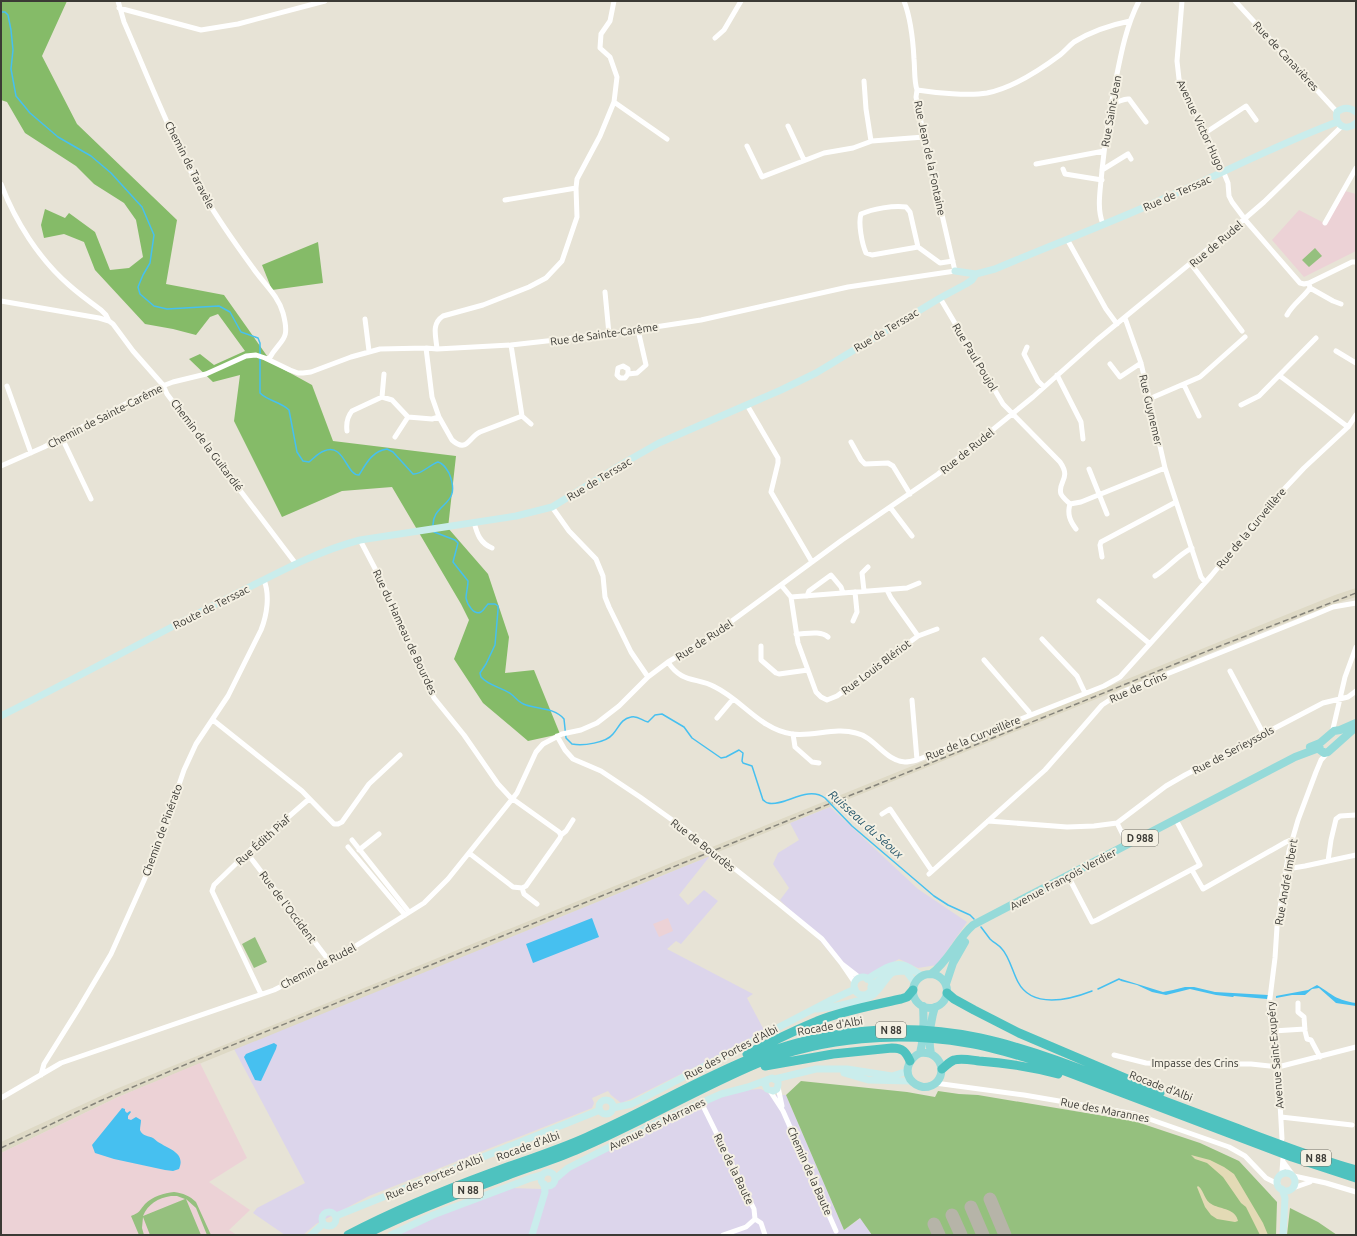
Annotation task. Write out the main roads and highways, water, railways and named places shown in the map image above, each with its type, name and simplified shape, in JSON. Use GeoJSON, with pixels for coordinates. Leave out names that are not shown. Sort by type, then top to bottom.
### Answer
{"type":"FeatureCollection","features":[{"type":"Feature","properties":{"kind":"highway"},"geometry":{"type":"LineString","coordinates":[[586,1138],[722,1066],[791,1032],[847,1011],[901,999],[906,997],[914,986]]}},
{"type":"Feature","properties":{"kind":"highway"},"geometry":{"type":"LineString","coordinates":[[946,988],[954,999],[1019,1033],[1195,1108],[1203,1115]]}},
{"type":"Feature","properties":{"kind":"highway","name":"Rocade d'Albi"},"geometry":{"type":"LineString","coordinates":[[348,1235],[407,1206],[586,1138],[712,1076],[759,1055],[812,1040],[840,1034],[876,1030],[940,1032],[967,1035],[1006,1044],[1051,1058],[1293,1149],[1356,1170]]}},
{"type":"Feature","properties":{"kind":"highway","name":"Rocade d'Albi"},"geometry":{"type":"LineString","coordinates":[[364,1235],[448,1197],[574,1151],[737,1072],[780,1055],[824,1044],[876,1037],[919,1037],[970,1043],[1004,1051],[1034,1060],[1292,1157],[1356,1178]]}},
{"type":"Feature","properties":{"kind":"highway"},"geometry":{"type":"LineString","coordinates":[[694,1093],[751,1070],[772,1064],[833,1054],[900,1048],[907,1053],[910,1061]]}},
{"type":"Feature","properties":{"kind":"highway"},"geometry":{"type":"LineString","coordinates":[[941,1073],[950,1062],[955,1060],[970,1060],[1000,1062],[1036,1068],[1074,1079],[1092,1082]]}},
{"type":"Feature","properties":{"kind":"main road"},"geometry":{"type":"LineString","coordinates":[[1322,748],[1338,731],[1356,723]]}},
{"type":"Feature","properties":{"kind":"main road"},"geometry":{"type":"LineString","coordinates":[[1338,731],[1356,728]]}},
{"type":"Feature","properties":{"kind":"main road"},"geometry":{"type":"LineString","coordinates":[[1322,748],[1336,744],[1342,740],[1338,731]]}},
{"type":"Feature","properties":{"kind":"main road","name":"Avenue François Verdier"},"geometry":{"type":"LineString","coordinates":[[931,974],[947,959],[964,933],[973,925],[1295,758],[1310,747],[1322,748]]}},
{"type":"Feature","properties":{"kind":"main road","name":"Avenue François Verdier"},"geometry":{"type":"LineString","coordinates":[[946,988],[949,971],[957,954],[980,922]]}},
{"type":"Feature","properties":{"kind":"main road"},"geometry":{"type":"LineString","coordinates":[[931,974],[939,976],[946,988],[943,1002],[935,1007],[929,1008],[923,1006],[916,1000],[914,986],[922,976],[931,974]]}},
{"type":"Feature","properties":{"kind":"main road"},"geometry":{"type":"LineString","coordinates":[[923,1006],[928,1021]]}},
{"type":"Feature","properties":{"kind":"main road"},"geometry":{"type":"LineString","coordinates":[[926,1045],[931,1054],[939,1060],[941,1073],[935,1083],[925,1087],[911,1081],[908,1071],[910,1061],[920,1053],[926,1045],[928,1021],[935,1007]]}},
{"type":"Feature","properties":{"kind":"main road"},"geometry":{"type":"LineString","coordinates":[[920,1053],[931,1054]]}},
{"type":"Feature","properties":{"kind":"water"},"geometry":{"type":"Polygon","coordinates":[[[592,918],[599,937],[533,963],[526,944],[592,918]]]}},
{"type":"Feature","properties":{"kind":"water"},"geometry":{"type":"Polygon","coordinates":[[[1121,979],[1163,992],[1185,987],[1194,987],[1215,992],[1268,995],[1267,999],[1233,997],[1190,989],[1166,995],[1152,992],[1137,985],[1121,981],[1121,979]]]}},
{"type":"Feature","properties":{"kind":"water"},"geometry":{"type":"Polygon","coordinates":[[[1317,985],[1339,999],[1356,1003],[1356,1006],[1336,1003],[1319,988],[1312,989],[1305,995],[1292,995],[1276,998],[1276,996],[1308,990],[1317,985]]]}},
{"type":"Feature","properties":{"kind":"water"},"geometry":{"type":"Polygon","coordinates":[[[274,1043],[277,1045],[276,1049],[261,1081],[255,1080],[244,1057],[246,1054],[274,1043]]]}},
{"type":"Feature","properties":{"kind":"water"},"geometry":{"type":"Polygon","coordinates":[[[122,1108],[125,1109],[127,1113],[130,1111],[131,1112],[128,1119],[131,1120],[136,1117],[141,1120],[140,1130],[142,1134],[154,1138],[157,1142],[171,1149],[178,1155],[181,1164],[179,1169],[173,1171],[165,1170],[114,1159],[95,1153],[92,1145],[122,1108]]]}},
{"type":"Feature","properties":{"kind":"waterway","name":"Ruisseau du Séoux"},"geometry":{"type":"LineString","coordinates":[[1,12],[5,12],[8,15],[11,30],[13,50],[11,69],[16,96],[30,113],[58,137],[91,156],[111,173],[142,207],[154,235],[150,263],[138,287],[140,294],[154,306],[167,309],[219,306],[230,312],[241,332],[258,338],[260,343],[260,393],[289,410],[297,452],[303,461],[309,462],[320,453],[331,449],[340,455],[355,474],[359,475],[373,455],[387,449],[393,452],[413,474],[419,473],[438,462],[443,465],[449,473],[452,484],[452,492],[450,498],[437,512],[434,518],[433,526]]}},
{"type":"Feature","properties":{"kind":"waterway","name":"Ruisseau du Séoux"},"geometry":{"type":"LineString","coordinates":[[434,532],[455,540],[458,543],[453,562],[468,581],[466,598],[471,609],[478,613],[481,612],[488,604],[495,604],[498,606],[495,645],[480,673],[481,677],[511,694],[519,702],[560,715],[564,719],[566,738],[572,744],[582,745],[600,742],[610,737],[622,721],[628,718],[636,717],[648,722],[655,715],[662,714],[684,727],[692,738],[721,758],[739,750],[743,753],[742,761],[743,763],[752,766],[763,800],[767,803],[781,802],[811,794],[825,798],[852,826],[934,896],[948,905],[970,915],[974,919]]}},
{"type":"Feature","properties":{"kind":"waterway","name":"Ruisseau du Séoux"},"geometry":{"type":"LineString","coordinates":[[981,927],[990,939],[1004,952],[1018,982],[1024,991],[1032,996],[1052,1000],[1073,997],[1092,991]]}},
{"type":"Feature","properties":{"kind":"waterway","name":"Ruisseau du Séoux"},"geometry":{"type":"LineString","coordinates":[[1098,989],[1119,979],[1121,980]]}},
{"type":"Feature","properties":{"kind":"railway"},"geometry":{"type":"LineString","coordinates":[[1,1148],[100,1101],[208,1055],[1215,648],[1356,593]]}}]}
